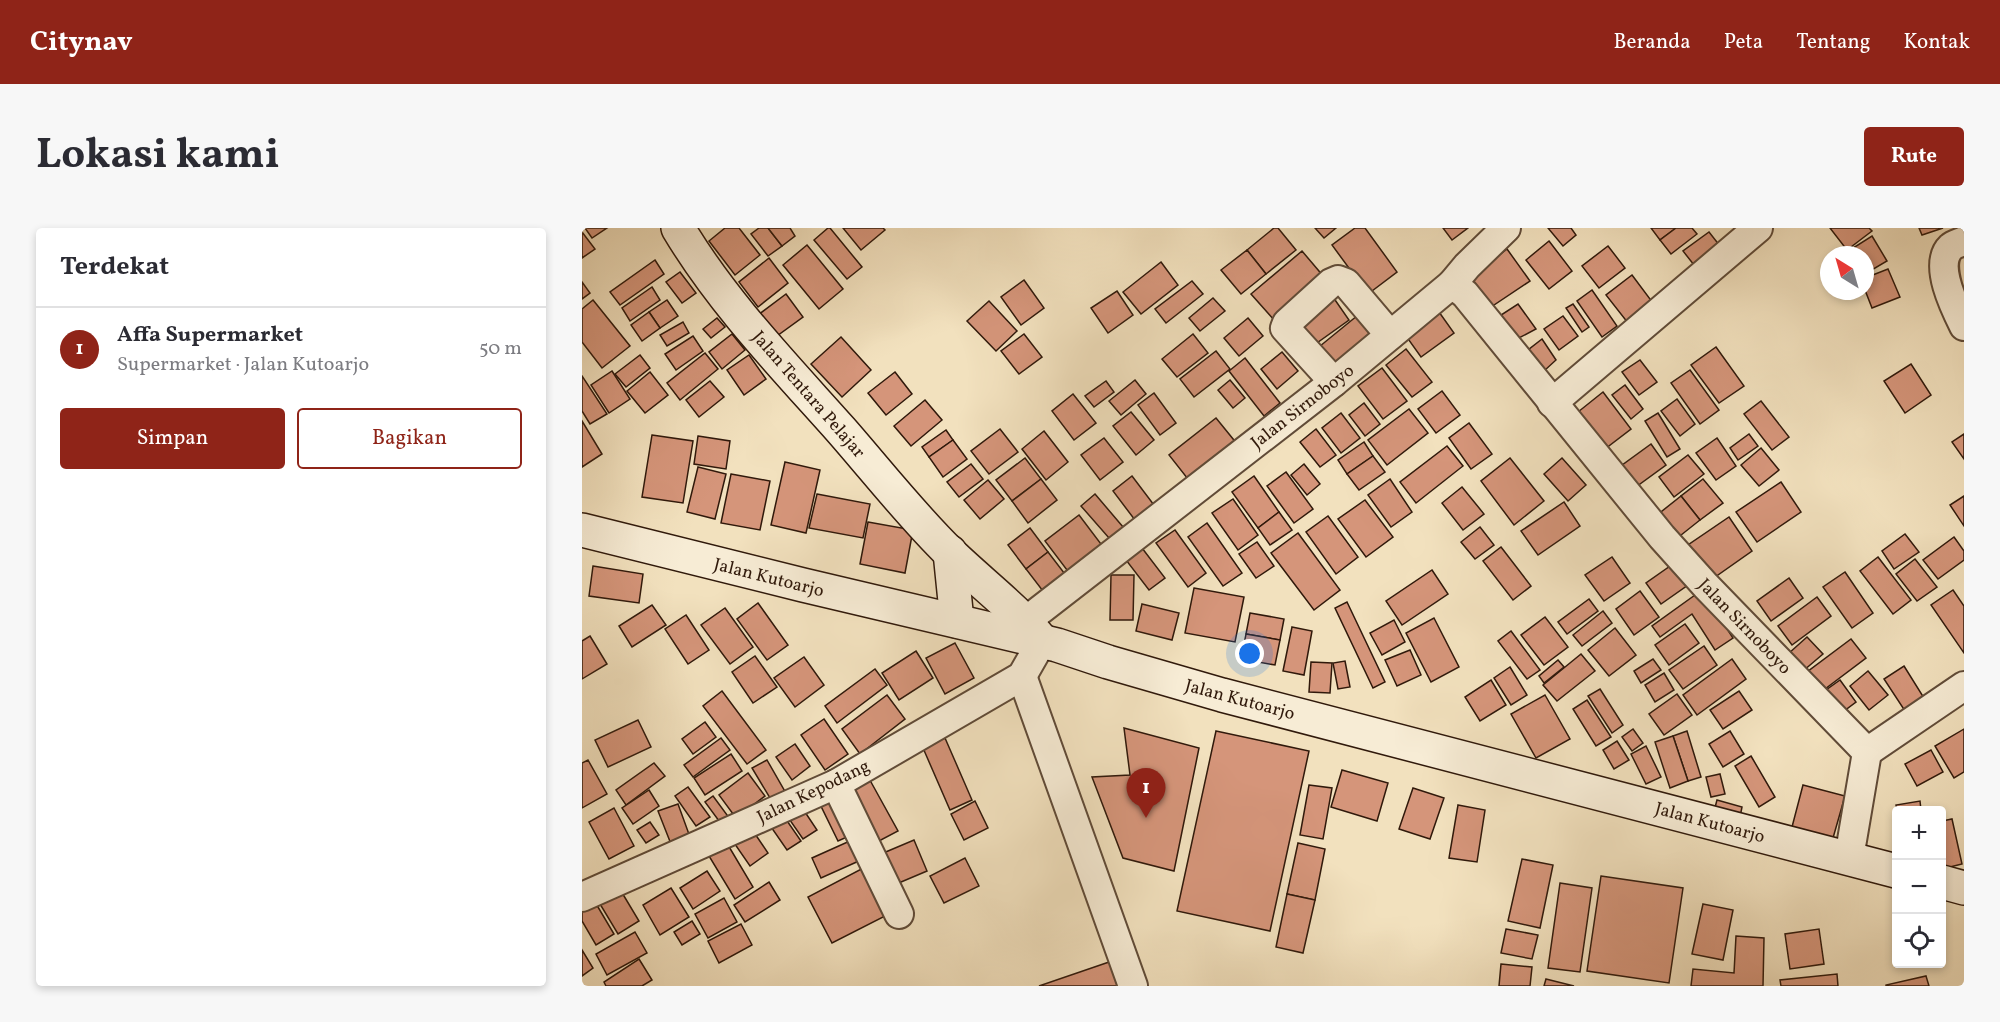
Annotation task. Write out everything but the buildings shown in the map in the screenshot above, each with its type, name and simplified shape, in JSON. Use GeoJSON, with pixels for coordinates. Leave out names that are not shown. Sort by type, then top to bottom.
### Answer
{"type":"FeatureCollection","features":[{"type":"Feature","properties":{"kind":"main road","name":"Jalan Tentara Pelajar"},"geometry":{"type":"LineString","coordinates":[[678,228],[692,251],[737,311],[950,552],[1030,650]]}},
{"type":"Feature","properties":{"kind":"main road","name":"Jalan Kutoarjo"},"geometry":{"type":"LineString","coordinates":[[582,530],[957,621],[1030,650],[1222,694],[1892,869]]}},
{"type":"Feature","properties":{"kind":"main road"},"geometry":{"type":"LineString","coordinates":[[950,552],[957,621]]}},
{"type":"Feature","properties":{"kind":"main road"},"geometry":{"type":"LineString","coordinates":[[1946,883],[1964,888]]}},
{"type":"Feature","properties":{"kind":"street"},"geometry":{"type":"LineString","coordinates":[[1452,284],[1506,228]]}},
{"type":"Feature","properties":{"kind":"street"},"geometry":{"type":"LineString","coordinates":[[1552,404],[1742,232]]}},
{"type":"Feature","properties":{"kind":"street"},"geometry":{"type":"LineString","coordinates":[[1964,241],[1952,246],[1944,257],[1943,274],[1964,326]]}},
{"type":"Feature","properties":{"kind":"street"},"geometry":{"type":"LineString","coordinates":[[1334,382],[1285,328],[1287,323],[1331,283],[1338,280],[1346,283],[1390,334]]}},
{"type":"Feature","properties":{"kind":"street","name":"Jalan Sirnoboyo"},"geometry":{"type":"LineString","coordinates":[[1030,650],[1334,382],[1452,284],[1465,294],[1552,404],[1677,554],[1867,752]]}},
{"type":"Feature","properties":{"kind":"street"},"geometry":{"type":"LineString","coordinates":[[1030,650],[1133,986]]}},
{"type":"Feature","properties":{"kind":"street","name":"Jalan Kepodang"},"geometry":{"type":"LineString","coordinates":[[582,897],[836,783],[1030,650]]}},
{"type":"Feature","properties":{"kind":"street"},"geometry":{"type":"LineString","coordinates":[[1849,858],[1867,752],[1964,686]]}},
{"type":"Feature","properties":{"kind":"street"},"geometry":{"type":"LineString","coordinates":[[836,783],[899,914]]}},
{"type":"Feature","properties":{"kind":"place","name":"Affa Supermarket"},"geometry":{"type":"Point","coordinates":[1146,818]}}]}
